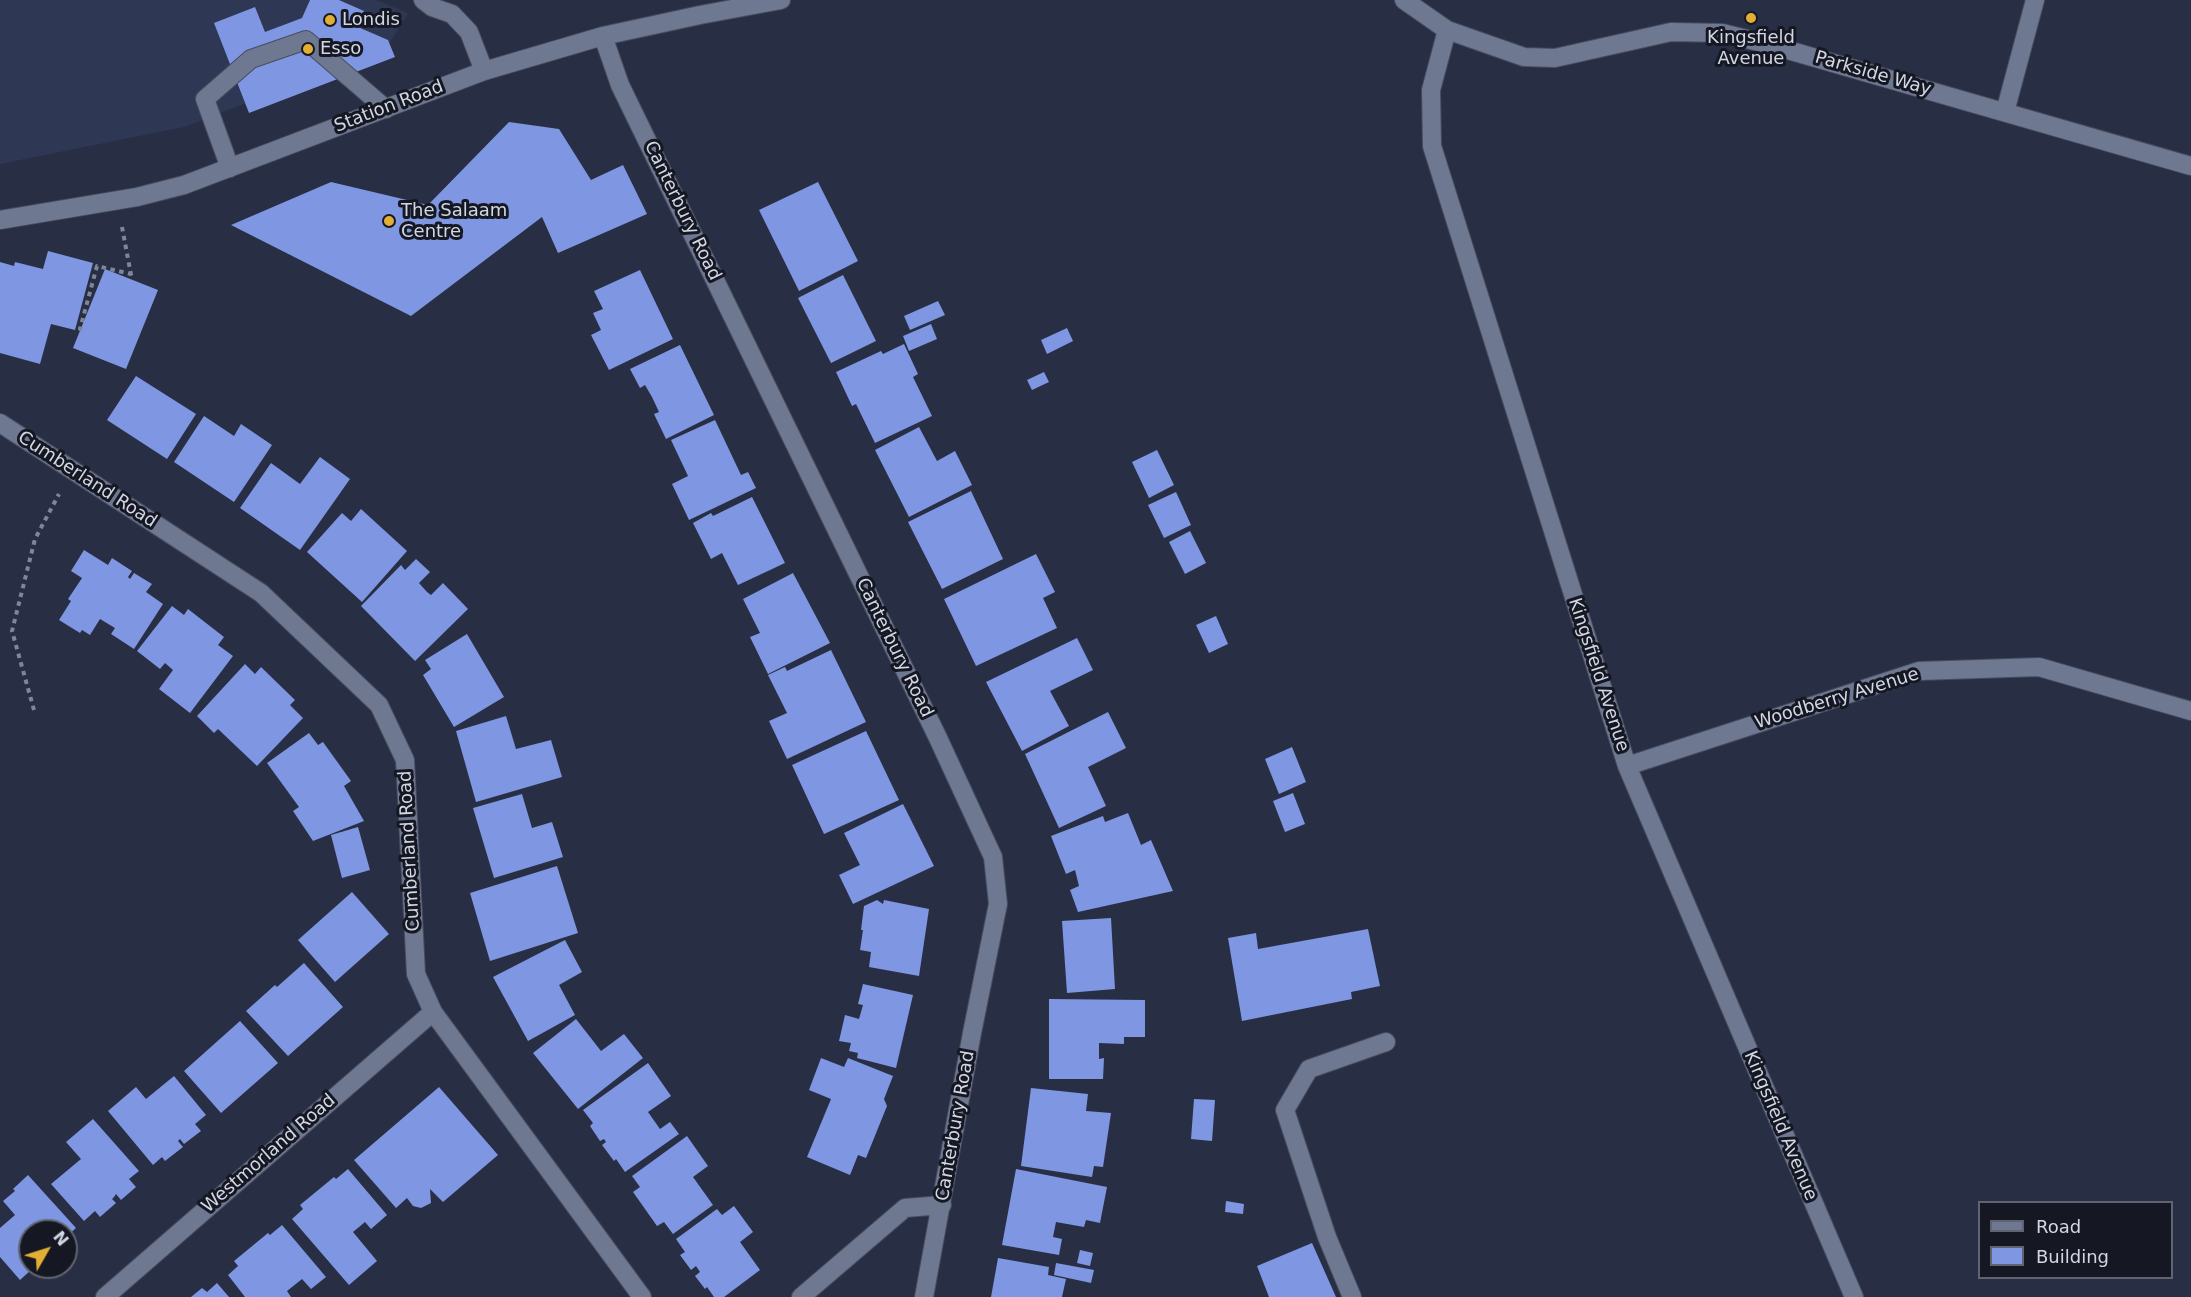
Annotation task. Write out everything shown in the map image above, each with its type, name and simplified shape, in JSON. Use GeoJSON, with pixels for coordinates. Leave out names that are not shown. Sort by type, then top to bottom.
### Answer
{"type":"FeatureCollection","features":[{"type":"Feature","properties":{"kind":"street"},"geometry":{"type":"LineString","coordinates":[[423,0],[432,7],[452,14],[469,32],[484,70]]}},
{"type":"Feature","properties":{"kind":"street","name":"Station Road"},"geometry":{"type":"LineString","coordinates":[[0,220],[117,200],[184,185],[484,70],[603,36],[781,0]]}},
{"type":"Feature","properties":{"kind":"street"},"geometry":{"type":"LineString","coordinates":[[1404,0],[1447,30]]}},
{"type":"Feature","properties":{"kind":"street"},"geometry":{"type":"LineString","coordinates":[[2005,112],[2035,0]]}},
{"type":"Feature","properties":{"kind":"street","name":"Parkside Way"},"geometry":{"type":"LineString","coordinates":[[1447,30],[1524,57],[1555,58],[1671,32],[1722,33],[2191,166]]}},
{"type":"Feature","properties":{"kind":"street","name":"Kingsfield Avenue"},"geometry":{"type":"LineString","coordinates":[[1447,30],[1431,90],[1432,146],[1628,766],[1854,1297]]}},
{"type":"Feature","properties":{"kind":"street","name":"Canterbury Road"},"geometry":{"type":"LineString","coordinates":[[603,36],[620,85],[933,728],[993,857],[998,904],[924,1297]]}},
{"type":"Feature","properties":{"kind":"street"},"geometry":{"type":"LineString","coordinates":[[230,168],[205,99],[251,59],[306,40],[386,109]]}},
{"type":"Feature","properties":{"kind":"street","name":"Cumberland Road"},"geometry":{"type":"LineString","coordinates":[[0,423],[261,593],[379,705],[405,760],[416,974],[433,1012],[642,1297]]}},
{"type":"Feature","properties":{"kind":"street","name":"Woodberry Avenue"},"geometry":{"type":"LineString","coordinates":[[1628,766],[1919,671],[2039,667],[2191,711]]}},
{"type":"Feature","properties":{"kind":"street","name":"Westmorland Road"},"geometry":{"type":"LineString","coordinates":[[105,1297],[433,1012]]}},
{"type":"Feature","properties":{"kind":"street"},"geometry":{"type":"LineString","coordinates":[[1352,1297],[1327,1237],[1286,1110],[1309,1069],[1386,1042]]}},
{"type":"Feature","properties":{"kind":"street"},"geometry":{"type":"LineString","coordinates":[[801,1297],[905,1208],[942,1205]]}},
{"type":"Feature","properties":{"kind":"path"},"geometry":{"type":"LineString","coordinates":[[117,200],[132,280]]}},
{"type":"Feature","properties":{"kind":"path"},"geometry":{"type":"LineString","coordinates":[[82,329],[80,328],[97,266],[131,274]]}},
{"type":"Feature","properties":{"kind":"path"},"geometry":{"type":"LineString","coordinates":[[34,710],[12,631],[35,539],[73,472]]}},
{"type":"Feature","properties":{"kind":"shaded area"},"geometry":{"type":"Polygon","coordinates":[[[0,0],[376,0],[408,13],[386,49],[184,127],[0,164],[0,0]]]}},
{"type":"Feature","properties":{"kind":"building","name":"Esso"},"geometry":{"type":"Polygon","coordinates":[[[310,0],[339,0],[364,11],[358,27],[388,40],[395,57],[249,113],[214,23],[255,7],[265,32],[302,18],[310,0]]]}},
{"type":"Feature","properties":{"kind":"building","name":"The Salaam Centre"},"geometry":{"type":"Polygon","coordinates":[[[509,122],[559,129],[591,180],[623,165],[647,214],[558,253],[542,217],[411,316],[231,225],[331,182],[428,205],[509,122]]]}},
{"type":"Feature","properties":{"kind":"building"},"geometry":{"type":"Polygon","coordinates":[[[818,182],[858,261],[799,291],[759,210],[818,182]]]}},
{"type":"Feature","properties":{"kind":"building"},"geometry":{"type":"Polygon","coordinates":[[[48,251],[93,263],[75,330],[51,324],[40,364],[0,353],[0,262],[14,266],[15,262],[43,269],[48,251]]]}},
{"type":"Feature","properties":{"kind":"building"},"geometry":{"type":"Polygon","coordinates":[[[105,269],[158,290],[126,369],[73,348],[105,269]]]}},
{"type":"Feature","properties":{"kind":"building"},"geometry":{"type":"Polygon","coordinates":[[[640,270],[673,339],[609,370],[591,335],[601,330],[593,313],[603,309],[594,291],[640,270]]]}},
{"type":"Feature","properties":{"kind":"building"},"geometry":{"type":"Polygon","coordinates":[[[843,275],[876,341],[831,363],[798,298],[843,275]]]}},
{"type":"Feature","properties":{"kind":"building"},"geometry":{"type":"Polygon","coordinates":[[[938,301],[945,315],[910,330],[904,316],[938,301]]]}},
{"type":"Feature","properties":{"kind":"building"},"geometry":{"type":"Polygon","coordinates":[[[931,324],[937,339],[909,351],[903,336],[931,324]]]}},
{"type":"Feature","properties":{"kind":"building"},"geometry":{"type":"Polygon","coordinates":[[[1067,328],[1073,341],[1047,354],[1041,340],[1067,328]]]}},
{"type":"Feature","properties":{"kind":"building"},"geometry":{"type":"Polygon","coordinates":[[[904,344],[918,374],[913,377],[932,416],[875,443],[856,404],[852,406],[836,372],[881,351],[883,354],[904,344]]]}},
{"type":"Feature","properties":{"kind":"building"},"geometry":{"type":"Polygon","coordinates":[[[680,345],[714,415],[666,439],[654,414],[659,412],[652,397],[645,385],[640,388],[630,369],[680,345]]]}},
{"type":"Feature","properties":{"kind":"building"},"geometry":{"type":"Polygon","coordinates":[[[1044,372],[1049,382],[1032,390],[1027,380],[1044,372]]]}},
{"type":"Feature","properties":{"kind":"building"},"geometry":{"type":"Polygon","coordinates":[[[136,376],[196,414],[167,459],[107,420],[136,376]]]}},
{"type":"Feature","properties":{"kind":"building"},"geometry":{"type":"Polygon","coordinates":[[[204,416],[234,436],[241,424],[272,445],[234,502],[174,462],[204,416]]]}},
{"type":"Feature","properties":{"kind":"building"},"geometry":{"type":"Polygon","coordinates":[[[715,420],[741,475],[748,472],[756,488],[689,520],[672,484],[688,476],[671,440],[715,420]]]}},
{"type":"Feature","properties":{"kind":"building"},"geometry":{"type":"Polygon","coordinates":[[[919,427],[937,461],[955,451],[972,485],[909,517],[875,450],[919,427]]]}},
{"type":"Feature","properties":{"kind":"building"},"geometry":{"type":"Polygon","coordinates":[[[1157,450],[1174,485],[1149,498],[1132,462],[1157,450]]]}},
{"type":"Feature","properties":{"kind":"building"},"geometry":{"type":"Polygon","coordinates":[[[320,457],[350,479],[300,550],[240,508],[271,463],[300,484],[320,457]]]}},
{"type":"Feature","properties":{"kind":"building"},"geometry":{"type":"Polygon","coordinates":[[[971,491],[1003,559],[942,589],[908,522],[971,491]]]}},
{"type":"Feature","properties":{"kind":"building"},"geometry":{"type":"Polygon","coordinates":[[[1176,492],[1191,525],[1164,538],[1148,505],[1176,492]]]}},
{"type":"Feature","properties":{"kind":"building"},"geometry":{"type":"Polygon","coordinates":[[[752,497],[785,563],[738,585],[722,553],[711,559],[693,523],[711,513],[713,516],[752,497]]]}},
{"type":"Feature","properties":{"kind":"building"},"geometry":{"type":"Polygon","coordinates":[[[361,509],[407,551],[362,602],[307,552],[342,513],[351,521],[361,509]]]}},
{"type":"Feature","properties":{"kind":"building"},"geometry":{"type":"Polygon","coordinates":[[[1190,531],[1206,563],[1185,574],[1169,542],[1190,531]]]}},
{"type":"Feature","properties":{"kind":"building"},"geometry":{"type":"Polygon","coordinates":[[[84,550],[108,565],[112,558],[132,571],[128,577],[130,579],[134,573],[152,584],[146,592],[163,604],[134,649],[111,634],[115,628],[100,619],[90,635],[82,630],[80,633],[59,620],[71,601],[68,599],[82,578],[71,571],[84,550]]]}},
{"type":"Feature","properties":{"kind":"building"},"geometry":{"type":"Polygon","coordinates":[[[1036,554],[1055,592],[1043,598],[1057,628],[976,666],[944,599],[1036,554]]]}},
{"type":"Feature","properties":{"kind":"building"},"geometry":{"type":"Polygon","coordinates":[[[416,559],[430,572],[419,583],[427,592],[431,595],[443,583],[468,609],[415,661],[361,606],[401,565],[405,570],[416,559]]]}},
{"type":"Feature","properties":{"kind":"building"},"geometry":{"type":"Polygon","coordinates":[[[793,573],[830,643],[768,674],[750,637],[760,633],[743,599],[793,573]]]}},
{"type":"Feature","properties":{"kind":"building"},"geometry":{"type":"Polygon","coordinates":[[[172,606],[184,615],[188,609],[224,637],[218,645],[233,656],[190,713],[159,689],[173,670],[165,663],[160,669],[137,651],[172,606]]]}},
{"type":"Feature","properties":{"kind":"building"},"geometry":{"type":"Polygon","coordinates":[[[1216,616],[1228,644],[1209,653],[1196,625],[1216,616]]]}},
{"type":"Feature","properties":{"kind":"building"},"geometry":{"type":"Polygon","coordinates":[[[467,634],[504,697],[454,727],[423,675],[431,669],[425,660],[467,634]]]}},
{"type":"Feature","properties":{"kind":"building"},"geometry":{"type":"Polygon","coordinates":[[[1077,638],[1093,670],[1050,691],[1069,726],[1022,751],[986,682],[1077,638]]]}},
{"type":"Feature","properties":{"kind":"building"},"geometry":{"type":"Polygon","coordinates":[[[831,650],[866,722],[787,759],[769,721],[787,713],[768,675],[785,667],[787,671],[831,650]]]}},
{"type":"Feature","properties":{"kind":"building"},"geometry":{"type":"Polygon","coordinates":[[[245,664],[255,674],[261,667],[295,700],[290,705],[303,718],[257,766],[218,729],[214,733],[197,716],[245,664]]]}},
{"type":"Feature","properties":{"kind":"building"},"geometry":{"type":"Polygon","coordinates":[[[1108,712],[1126,748],[1088,767],[1106,806],[1059,828],[1025,754],[1108,712]]]}},
{"type":"Feature","properties":{"kind":"building"},"geometry":{"type":"Polygon","coordinates":[[[506,716],[516,749],[551,740],[562,777],[476,802],[456,731],[506,716]]]}},
{"type":"Feature","properties":{"kind":"building"},"geometry":{"type":"Polygon","coordinates":[[[866,731],[899,800],[824,834],[792,765],[866,731]]]}},
{"type":"Feature","properties":{"kind":"building"},"geometry":{"type":"Polygon","coordinates":[[[309,733],[318,745],[323,742],[351,781],[344,786],[364,821],[313,841],[293,811],[299,807],[267,763],[309,733]]]}},
{"type":"Feature","properties":{"kind":"building"},"geometry":{"type":"Polygon","coordinates":[[[1292,747],[1306,782],[1279,794],[1265,759],[1292,747]]]}},
{"type":"Feature","properties":{"kind":"building"},"geometry":{"type":"Polygon","coordinates":[[[1293,793],[1305,824],[1285,832],[1273,801],[1293,793]]]}},
{"type":"Feature","properties":{"kind":"building"},"geometry":{"type":"Polygon","coordinates":[[[522,794],[532,828],[552,822],[563,857],[494,878],[473,808],[522,794]]]}},
{"type":"Feature","properties":{"kind":"building"},"geometry":{"type":"Polygon","coordinates":[[[903,804],[934,866],[853,904],[839,875],[860,865],[844,833],[903,804]]]}},
{"type":"Feature","properties":{"kind":"building"},"geometry":{"type":"Polygon","coordinates":[[[1128,813],[1141,845],[1151,840],[1173,891],[1078,912],[1070,890],[1079,886],[1075,870],[1066,874],[1051,836],[1103,816],[1105,822],[1128,813]]]}},
{"type":"Feature","properties":{"kind":"building"},"geometry":{"type":"Polygon","coordinates":[[[358,827],[370,870],[342,878],[331,835],[358,827]]]}},
{"type":"Feature","properties":{"kind":"building"},"geometry":{"type":"Polygon","coordinates":[[[557,866],[578,933],[490,961],[470,893],[557,866]]]}},
{"type":"Feature","properties":{"kind":"building"},"geometry":{"type":"Polygon","coordinates":[[[352,892],[389,934],[335,982],[298,940],[352,892]]]}},
{"type":"Feature","properties":{"kind":"building"},"geometry":{"type":"Polygon","coordinates":[[[877,900],[883,904],[884,900],[929,909],[919,976],[869,967],[871,952],[860,950],[863,930],[861,930],[864,906],[877,900]]]}},
{"type":"Feature","properties":{"kind":"building"},"geometry":{"type":"Polygon","coordinates":[[[1111,918],[1115,989],[1067,993],[1062,921],[1111,918]]]}},
{"type":"Feature","properties":{"kind":"building"},"geometry":{"type":"Polygon","coordinates":[[[1368,929],[1380,986],[1351,992],[1352,999],[1242,1021],[1228,938],[1256,933],[1258,949],[1368,929]]]}},
{"type":"Feature","properties":{"kind":"building"},"geometry":{"type":"Polygon","coordinates":[[[565,940],[582,972],[559,985],[575,1015],[528,1041],[493,977],[565,940]]]}},
{"type":"Feature","properties":{"kind":"building"},"geometry":{"type":"Polygon","coordinates":[[[304,963],[343,1007],[288,1056],[246,1011],[304,963]]]}},
{"type":"Feature","properties":{"kind":"building"},"geometry":{"type":"Polygon","coordinates":[[[863,984],[913,995],[896,1068],[857,1058],[858,1053],[849,1051],[851,1043],[839,1041],[845,1015],[859,1019],[863,1005],[858,1004],[863,984]]]}},
{"type":"Feature","properties":{"kind":"building"},"geometry":{"type":"Polygon","coordinates":[[[1049,999],[1145,1000],[1145,1037],[1124,1037],[1124,1044],[1099,1043],[1099,1059],[1104,1058],[1103,1079],[1049,1079],[1049,999]]]}},
{"type":"Feature","properties":{"kind":"building"},"geometry":{"type":"Polygon","coordinates":[[[576,1019],[601,1051],[624,1034],[643,1058],[578,1109],[533,1053],[576,1019]]]}},
{"type":"Feature","properties":{"kind":"building"},"geometry":{"type":"Polygon","coordinates":[[[240,1021],[278,1063],[221,1113],[184,1071],[240,1021]]]}},
{"type":"Feature","properties":{"kind":"building"},"geometry":{"type":"Polygon","coordinates":[[[821,1058],[844,1067],[848,1058],[893,1076],[884,1099],[887,1106],[866,1158],[858,1155],[850,1175],[807,1157],[831,1099],[809,1090],[821,1058]]]}},
{"type":"Feature","properties":{"kind":"building"},"geometry":{"type":"Polygon","coordinates":[[[648,1063],[671,1096],[648,1112],[660,1129],[670,1122],[679,1134],[625,1172],[602,1145],[606,1142],[604,1139],[600,1141],[590,1126],[593,1123],[583,1110],[648,1063]]]}},
{"type":"Feature","properties":{"kind":"building"},"geometry":{"type":"Polygon","coordinates":[[[174,1076],[206,1115],[195,1124],[201,1131],[184,1144],[180,1139],[178,1141],[183,1147],[165,1161],[162,1157],[153,1165],[108,1111],[136,1087],[146,1099],[174,1076]]]}},
{"type":"Feature","properties":{"kind":"building"},"geometry":{"type":"Polygon","coordinates":[[[439,1087],[498,1155],[443,1202],[430,1189],[431,1203],[421,1208],[413,1206],[407,1198],[396,1208],[354,1160],[439,1087]]]}},
{"type":"Feature","properties":{"kind":"building"},"geometry":{"type":"Polygon","coordinates":[[[1031,1088],[1088,1094],[1086,1111],[1111,1113],[1103,1167],[1094,1166],[1092,1177],[1021,1166],[1031,1088]]]}},
{"type":"Feature","properties":{"kind":"building"},"geometry":{"type":"Polygon","coordinates":[[[1194,1099],[1215,1100],[1212,1141],[1191,1139],[1194,1099]]]}},
{"type":"Feature","properties":{"kind":"building"},"geometry":{"type":"Polygon","coordinates":[[[93,1119],[139,1171],[129,1179],[136,1187],[121,1200],[116,1194],[112,1199],[116,1203],[100,1217],[95,1211],[84,1221],[51,1184],[81,1159],[66,1142],[93,1119]]]}},
{"type":"Feature","properties":{"kind":"building"},"geometry":{"type":"Polygon","coordinates":[[[687,1136],[708,1166],[693,1177],[713,1205],[673,1234],[664,1222],[657,1226],[633,1192],[640,1187],[632,1176],[687,1136]]]}},
{"type":"Feature","properties":{"kind":"building"},"geometry":{"type":"Polygon","coordinates":[[[348,1169],[387,1215],[371,1229],[365,1222],[353,1232],[377,1261],[349,1285],[292,1219],[303,1209],[300,1205],[334,1177],[336,1179],[348,1169]]]}},
{"type":"Feature","properties":{"kind":"building"},"geometry":{"type":"Polygon","coordinates":[[[1016,1169],[1107,1187],[1100,1223],[1086,1220],[1084,1227],[1056,1222],[1053,1237],[1062,1239],[1059,1255],[1002,1245],[1016,1169]]]}},
{"type":"Feature","properties":{"kind":"building"},"geometry":{"type":"Polygon","coordinates":[[[28,1175],[68,1219],[18,1219],[18,1278],[0,1257],[0,1228],[15,1215],[3,1201],[15,1191],[13,1189],[28,1175]]]}},
{"type":"Feature","properties":{"kind":"building"},"geometry":{"type":"Polygon","coordinates":[[[1226,1201],[1244,1204],[1243,1214],[1225,1212],[1226,1201]]]}},
{"type":"Feature","properties":{"kind":"building"},"geometry":{"type":"Polygon","coordinates":[[[734,1206],[753,1232],[740,1242],[760,1270],[724,1297],[714,1297],[695,1276],[700,1272],[696,1266],[691,1270],[680,1255],[685,1252],[676,1239],[717,1209],[722,1215],[734,1206]]]}},
{"type":"Feature","properties":{"kind":"building"},"geometry":{"type":"Polygon","coordinates":[[[282,1225],[326,1277],[311,1289],[302,1279],[287,1291],[291,1297],[245,1297],[228,1275],[238,1266],[234,1261],[268,1233],[270,1235],[282,1225]]]}},
{"type":"Feature","properties":{"kind":"building"},"geometry":{"type":"Polygon","coordinates":[[[1312,1243],[1336,1297],[1269,1297],[1257,1266],[1312,1243]]]}},
{"type":"Feature","properties":{"kind":"building"},"geometry":{"type":"Polygon","coordinates":[[[1080,1250],[1093,1253],[1090,1266],[1077,1263],[1080,1250]]]}},
{"type":"Feature","properties":{"kind":"building"},"geometry":{"type":"Polygon","coordinates":[[[998,1258],[1049,1267],[1048,1275],[1066,1279],[1062,1297],[991,1297],[998,1258]]]}},
{"type":"Feature","properties":{"kind":"building"},"geometry":{"type":"Polygon","coordinates":[[[1056,1263],[1094,1270],[1091,1283],[1054,1275],[1056,1263]]]}},
{"type":"Feature","properties":{"kind":"building"},"geometry":{"type":"Polygon","coordinates":[[[217,1283],[229,1297],[191,1297],[202,1288],[207,1292],[217,1283]]]}},
{"type":"Feature","properties":{"kind":"place","name":"Kingsfield Avenue"},"geometry":{"type":"Point","coordinates":[1751,18]}},
{"type":"Feature","properties":{"kind":"place","name":"Londis"},"geometry":{"type":"Point","coordinates":[330,20]}},
{"type":"Feature","properties":{"kind":"place","name":"Esso"},"geometry":{"type":"Point","coordinates":[308,49]}},
{"type":"Feature","properties":{"kind":"place","name":"The Salaam Centre"},"geometry":{"type":"Point","coordinates":[389,221]}}]}
